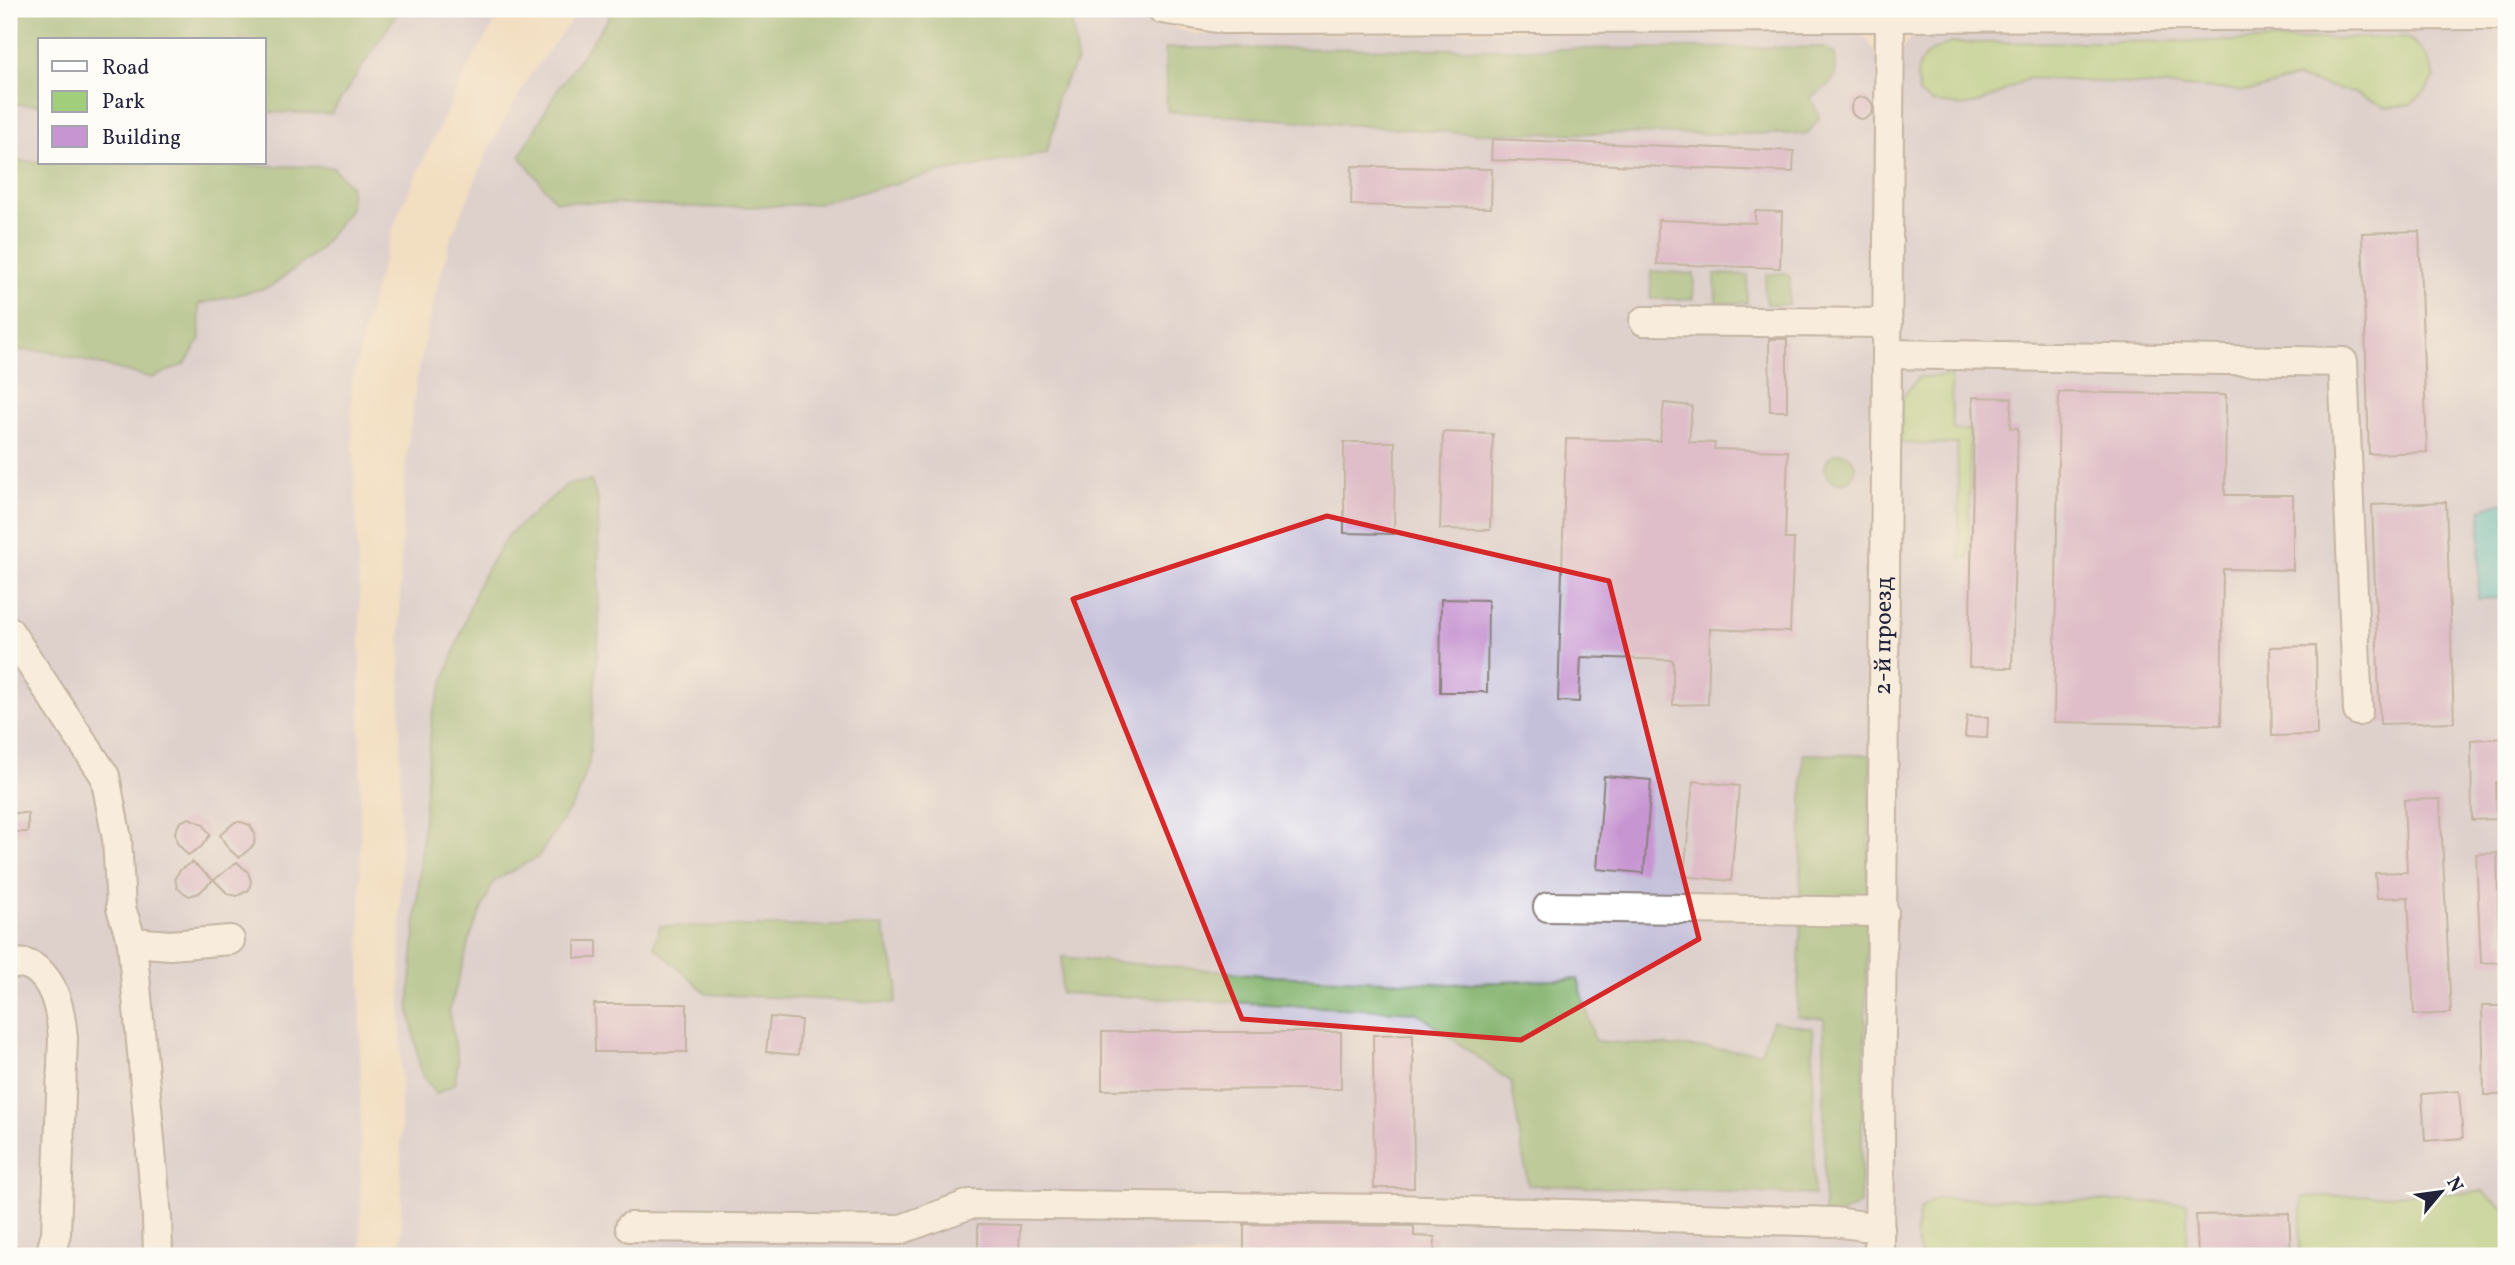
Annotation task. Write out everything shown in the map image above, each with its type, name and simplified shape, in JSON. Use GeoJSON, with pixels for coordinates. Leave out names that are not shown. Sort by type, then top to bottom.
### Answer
{"type":"FeatureCollection","features":[{"type":"Feature","properties":{"kind":"street"},"geometry":{"type":"LineString","coordinates":[[1162,9],[1223,19],[2506,15]]}},
{"type":"Feature","properties":{"kind":"street","name":"2-й проезд"},"geometry":{"type":"LineString","coordinates":[[1879,1256],[1890,16]]}},
{"type":"Feature","properties":{"kind":"street"},"geometry":{"type":"LineString","coordinates":[[1644,321],[1888,323]]}},
{"type":"Feature","properties":{"kind":"street"},"geometry":{"type":"LineString","coordinates":[[1888,354],[2343,362],[2358,711]]}},
{"type":"Feature","properties":{"kind":"street"},"geometry":{"type":"LineString","coordinates":[[9,631],[105,776],[117,839],[121,908],[132,942],[157,1217],[158,1256]]}},
{"type":"Feature","properties":{"kind":"street"},"geometry":{"type":"LineString","coordinates":[[1548,907],[1884,912]]}},
{"type":"Feature","properties":{"kind":"street"},"geometry":{"type":"LineString","coordinates":[[132,942],[170,945],[230,940]]}},
{"type":"Feature","properties":{"kind":"street"},"geometry":{"type":"LineString","coordinates":[[9,964],[25,964],[38,972],[49,985],[60,1009],[63,1038],[56,1233],[50,1256]]}},
{"type":"Feature","properties":{"kind":"street"},"geometry":{"type":"LineString","coordinates":[[630,1227],[899,1230],[970,1205],[984,1205],[1394,1209],[1834,1222],[1880,1228]]}},
{"type":"Feature","properties":{"kind":"highlighted area"},"geometry":{"type":"Polygon","coordinates":[[[1327,516],[1609,581],[1699,939],[1521,1040],[1242,1019],[1073,599],[1327,516]]]}},
{"type":"Feature","properties":{"kind":"shaded area"},"geometry":{"type":"Polygon","coordinates":[[[9,9],[504,9],[470,63],[399,212],[374,291],[351,387],[360,603],[361,1256],[9,1256],[9,9]]]}},
{"type":"Feature","properties":{"kind":"shaded area"},"geometry":{"type":"Polygon","coordinates":[[[580,9],[1131,9],[1155,23],[1195,34],[1847,30],[1864,36],[1875,50],[1879,62],[1869,1256],[401,1256],[400,575],[405,468],[416,381],[450,241],[488,150],[530,75],[580,9]]]}},
{"type":"Feature","properties":{"kind":"shaded area"},"geometry":{"type":"Polygon","coordinates":[[[1929,29],[2506,29],[2506,1256],[1890,1256],[1899,61],[1904,46],[1914,35],[1929,29]]]}},
{"type":"Feature","properties":{"kind":"green space"},"geometry":{"type":"Polygon","coordinates":[[[9,9],[400,9],[331,114],[266,112],[266,38],[38,38],[38,105],[9,104],[9,9]]]}},
{"type":"Feature","properties":{"kind":"green space"},"geometry":{"type":"Polygon","coordinates":[[[615,9],[1051,9],[1071,13],[1077,61],[1057,96],[1054,128],[1046,153],[937,173],[815,204],[719,208],[555,201],[520,156],[556,92],[615,9]]]}},
{"type":"Feature","properties":{"kind":"green space"},"geometry":{"type":"Polygon","coordinates":[[[2405,37],[2425,54],[2435,78],[2425,92],[2409,105],[2385,107],[2355,93],[2296,78],[2252,91],[2029,78],[1980,103],[1959,106],[1932,102],[1919,94],[1917,83],[1919,66],[1926,55],[1951,43],[2405,37]]]}},
{"type":"Feature","properties":{"kind":"green space"},"geometry":{"type":"Polygon","coordinates":[[[1823,47],[1835,54],[1835,76],[1828,85],[1810,97],[1820,118],[1807,134],[1459,133],[1167,111],[1165,48],[1823,47]]]}},
{"type":"Feature","properties":{"kind":"green space"},"geometry":{"type":"Polygon","coordinates":[[[9,161],[38,162],[38,164],[333,167],[351,187],[350,209],[318,251],[270,287],[199,304],[200,340],[185,364],[152,378],[46,351],[9,350],[9,161]]]}},
{"type":"Feature","properties":{"kind":"green space"},"geometry":{"type":"Polygon","coordinates":[[[1652,271],[1694,274],[1693,299],[1650,299],[1652,271]]]}},
{"type":"Feature","properties":{"kind":"green space"},"geometry":{"type":"Polygon","coordinates":[[[1784,273],[1790,277],[1789,305],[1767,304],[1764,289],[1767,274],[1784,273]]]}},
{"type":"Feature","properties":{"kind":"green space"},"geometry":{"type":"Polygon","coordinates":[[[1715,274],[1748,275],[1747,303],[1716,303],[1715,274]]]}},
{"type":"Feature","properties":{"kind":"green space"},"geometry":{"type":"Polygon","coordinates":[[[1951,376],[1953,430],[1970,430],[1969,559],[1960,558],[1957,444],[1900,443],[1901,399],[1919,377],[1951,376]]]}},
{"type":"Feature","properties":{"kind":"green space"},"geometry":{"type":"Polygon","coordinates":[[[1840,453],[1846,454],[1854,462],[1854,474],[1846,482],[1840,483],[1834,482],[1826,474],[1825,468],[1826,462],[1834,454],[1840,453]]]}},
{"type":"Feature","properties":{"kind":"green space"},"geometry":{"type":"Polygon","coordinates":[[[591,481],[598,501],[599,632],[589,763],[577,798],[538,857],[494,881],[472,932],[449,1012],[458,1060],[455,1083],[436,1095],[421,1073],[409,1007],[432,715],[479,582],[508,535],[568,484],[591,481]]]}},
{"type":"Feature","properties":{"kind":"green space"},"geometry":{"type":"Polygon","coordinates":[[[1803,754],[1871,755],[1867,902],[1800,900],[1803,754]]]}},
{"type":"Feature","properties":{"kind":"green space"},"geometry":{"type":"Polygon","coordinates":[[[1801,918],[1868,921],[1860,1204],[1842,1214],[1824,1214],[1824,1019],[1797,1016],[1801,918]]]}},
{"type":"Feature","properties":{"kind":"green space"},"geometry":{"type":"Polygon","coordinates":[[[660,926],[883,926],[898,982],[895,1003],[707,994],[654,946],[660,926]]]}},
{"type":"Feature","properties":{"kind":"green space"},"geometry":{"type":"Polygon","coordinates":[[[1062,957],[1273,976],[1451,984],[1578,979],[1595,1041],[1761,1052],[1772,1021],[1813,1028],[1814,1195],[1528,1185],[1511,1082],[1416,1012],[1061,993],[1062,957]]]}},
{"type":"Feature","properties":{"kind":"green space"},"geometry":{"type":"Polygon","coordinates":[[[2483,1192],[2506,1210],[2506,1256],[2299,1256],[2303,1197],[2483,1192]]]}},
{"type":"Feature","properties":{"kind":"green space"},"geometry":{"type":"Polygon","coordinates":[[[1934,1199],[2187,1203],[2187,1256],[1921,1256],[1915,1235],[1920,1210],[1934,1199]]]}},
{"type":"Feature","properties":{"kind":"water"},"geometry":{"type":"Polygon","coordinates":[[[2506,501],[2506,598],[2478,599],[2481,509],[2506,501]]]}},
{"type":"Feature","properties":{"kind":"building"},"geometry":{"type":"Polygon","coordinates":[[[1862,97],[1870,100],[1873,108],[1870,116],[1862,119],[1854,116],[1851,108],[1854,100],[1862,97]]]}},
{"type":"Feature","properties":{"kind":"building"},"geometry":{"type":"Polygon","coordinates":[[[1492,139],[1794,151],[1793,172],[1491,160],[1492,139]]]}},
{"type":"Feature","properties":{"kind":"building"},"geometry":{"type":"Polygon","coordinates":[[[1352,166],[1492,169],[1491,208],[1351,205],[1352,166]]]}},
{"type":"Feature","properties":{"kind":"building"},"geometry":{"type":"Polygon","coordinates":[[[1755,211],[1782,212],[1780,268],[1657,264],[1658,220],[1755,223],[1755,211]]]}},
{"type":"Feature","properties":{"kind":"building"},"geometry":{"type":"Polygon","coordinates":[[[2419,231],[2427,452],[2369,454],[2362,233],[2419,231]]]}},
{"type":"Feature","properties":{"kind":"building"},"geometry":{"type":"Polygon","coordinates":[[[1769,339],[1787,339],[1787,411],[1770,411],[1769,339]]]}},
{"type":"Feature","properties":{"kind":"building"},"geometry":{"type":"Polygon","coordinates":[[[2059,392],[2226,395],[2225,495],[2293,495],[2293,570],[2223,569],[2221,725],[2054,722],[2059,392]]]}},
{"type":"Feature","properties":{"kind":"building"},"geometry":{"type":"Polygon","coordinates":[[[1973,397],[2012,398],[2010,428],[2018,428],[2012,668],[1969,667],[1973,397]]]}},
{"type":"Feature","properties":{"kind":"building"},"geometry":{"type":"Polygon","coordinates":[[[1664,403],[1692,406],[1689,442],[1715,443],[1714,449],[1788,451],[1785,539],[1794,539],[1790,632],[1710,629],[1708,704],[1673,705],[1673,660],[1581,657],[1579,702],[1558,701],[1566,439],[1660,441],[1664,403]]]}},
{"type":"Feature","properties":{"kind":"building"},"geometry":{"type":"Polygon","coordinates":[[[1443,432],[1493,434],[1490,530],[1440,529],[1443,432]]]}},
{"type":"Feature","properties":{"kind":"building"},"geometry":{"type":"Polygon","coordinates":[[[1344,442],[1395,442],[1394,534],[1344,533],[1344,442]]]}},
{"type":"Feature","properties":{"kind":"building"},"geometry":{"type":"Polygon","coordinates":[[[2446,502],[2454,722],[2380,724],[2372,505],[2446,502]]]}},
{"type":"Feature","properties":{"kind":"building"},"geometry":{"type":"Polygon","coordinates":[[[1441,599],[1488,600],[1487,692],[1440,692],[1441,599]]]}},
{"type":"Feature","properties":{"kind":"building"},"geometry":{"type":"Polygon","coordinates":[[[2316,646],[2317,735],[2272,736],[2270,647],[2316,646]]]}},
{"type":"Feature","properties":{"kind":"building"},"geometry":{"type":"Polygon","coordinates":[[[1967,716],[1988,717],[1987,738],[1965,737],[1967,716]]]}},
{"type":"Feature","properties":{"kind":"building"},"geometry":{"type":"Polygon","coordinates":[[[2506,738],[2506,781],[2496,782],[2497,819],[2472,820],[2471,740],[2506,738]]]}},
{"type":"Feature","properties":{"kind":"building"},"geometry":{"type":"Polygon","coordinates":[[[1604,776],[1651,780],[1644,873],[1597,869],[1604,776]]]}},
{"type":"Feature","properties":{"kind":"building"},"geometry":{"type":"Polygon","coordinates":[[[1693,781],[1739,786],[1731,881],[1684,876],[1693,781]]]}},
{"type":"Feature","properties":{"kind":"building"},"geometry":{"type":"Polygon","coordinates":[[[2440,799],[2451,1013],[2414,1015],[2408,897],[2377,898],[2375,873],[2407,872],[2404,800],[2440,799]]]}},
{"type":"Feature","properties":{"kind":"building"},"geometry":{"type":"Polygon","coordinates":[[[9,813],[28,813],[28,832],[9,832],[9,813]]]}},
{"type":"Feature","properties":{"kind":"building"},"geometry":{"type":"Polygon","coordinates":[[[189,818],[203,824],[210,835],[201,847],[188,855],[177,843],[175,832],[180,822],[189,818]]]}},
{"type":"Feature","properties":{"kind":"building"},"geometry":{"type":"Polygon","coordinates":[[[235,822],[250,825],[255,834],[254,845],[239,858],[228,848],[220,835],[235,822]]]}},
{"type":"Feature","properties":{"kind":"building"},"geometry":{"type":"Polygon","coordinates":[[[2497,853],[2499,941],[2506,941],[2506,962],[2481,963],[2476,854],[2497,853]]]}},
{"type":"Feature","properties":{"kind":"building"},"geometry":{"type":"Polygon","coordinates":[[[192,862],[213,880],[199,893],[189,896],[177,888],[175,878],[180,870],[192,862]]]}},
{"type":"Feature","properties":{"kind":"building"},"geometry":{"type":"Polygon","coordinates":[[[237,862],[248,872],[251,881],[249,890],[237,896],[228,894],[214,880],[237,862]]]}},
{"type":"Feature","properties":{"kind":"building"},"geometry":{"type":"Polygon","coordinates":[[[575,941],[597,941],[597,958],[575,958],[575,941]]]}},
{"type":"Feature","properties":{"kind":"building"},"geometry":{"type":"Polygon","coordinates":[[[594,1004],[687,1004],[687,1052],[595,1052],[594,1004]]]}},
{"type":"Feature","properties":{"kind":"building"},"geometry":{"type":"Polygon","coordinates":[[[2482,1006],[2506,1006],[2506,1095],[2484,1095],[2482,1006]]]}},
{"type":"Feature","properties":{"kind":"building"},"geometry":{"type":"Polygon","coordinates":[[[770,1017],[801,1020],[798,1055],[766,1052],[770,1017]]]}},
{"type":"Feature","properties":{"kind":"building"},"geometry":{"type":"Polygon","coordinates":[[[1102,1032],[1341,1032],[1341,1089],[1102,1090],[1102,1032]]]}},
{"type":"Feature","properties":{"kind":"building"},"geometry":{"type":"Polygon","coordinates":[[[1413,1034],[1414,1188],[1374,1188],[1373,1035],[1413,1034]]]}},
{"type":"Feature","properties":{"kind":"building"},"geometry":{"type":"Polygon","coordinates":[[[2459,1091],[2463,1138],[2425,1141],[2422,1094],[2459,1091]]]}},
{"type":"Feature","properties":{"kind":"building"},"geometry":{"type":"Polygon","coordinates":[[[2289,1213],[2291,1256],[2198,1256],[2196,1215],[2289,1213]]]}},
{"type":"Feature","properties":{"kind":"building"},"geometry":{"type":"Polygon","coordinates":[[[978,1224],[1020,1225],[1019,1256],[978,1256],[978,1224]]]}},
{"type":"Feature","properties":{"kind":"building"},"geometry":{"type":"Polygon","coordinates":[[[1244,1224],[1414,1226],[1414,1236],[1435,1237],[1434,1256],[1244,1256],[1244,1224]]]}}]}
